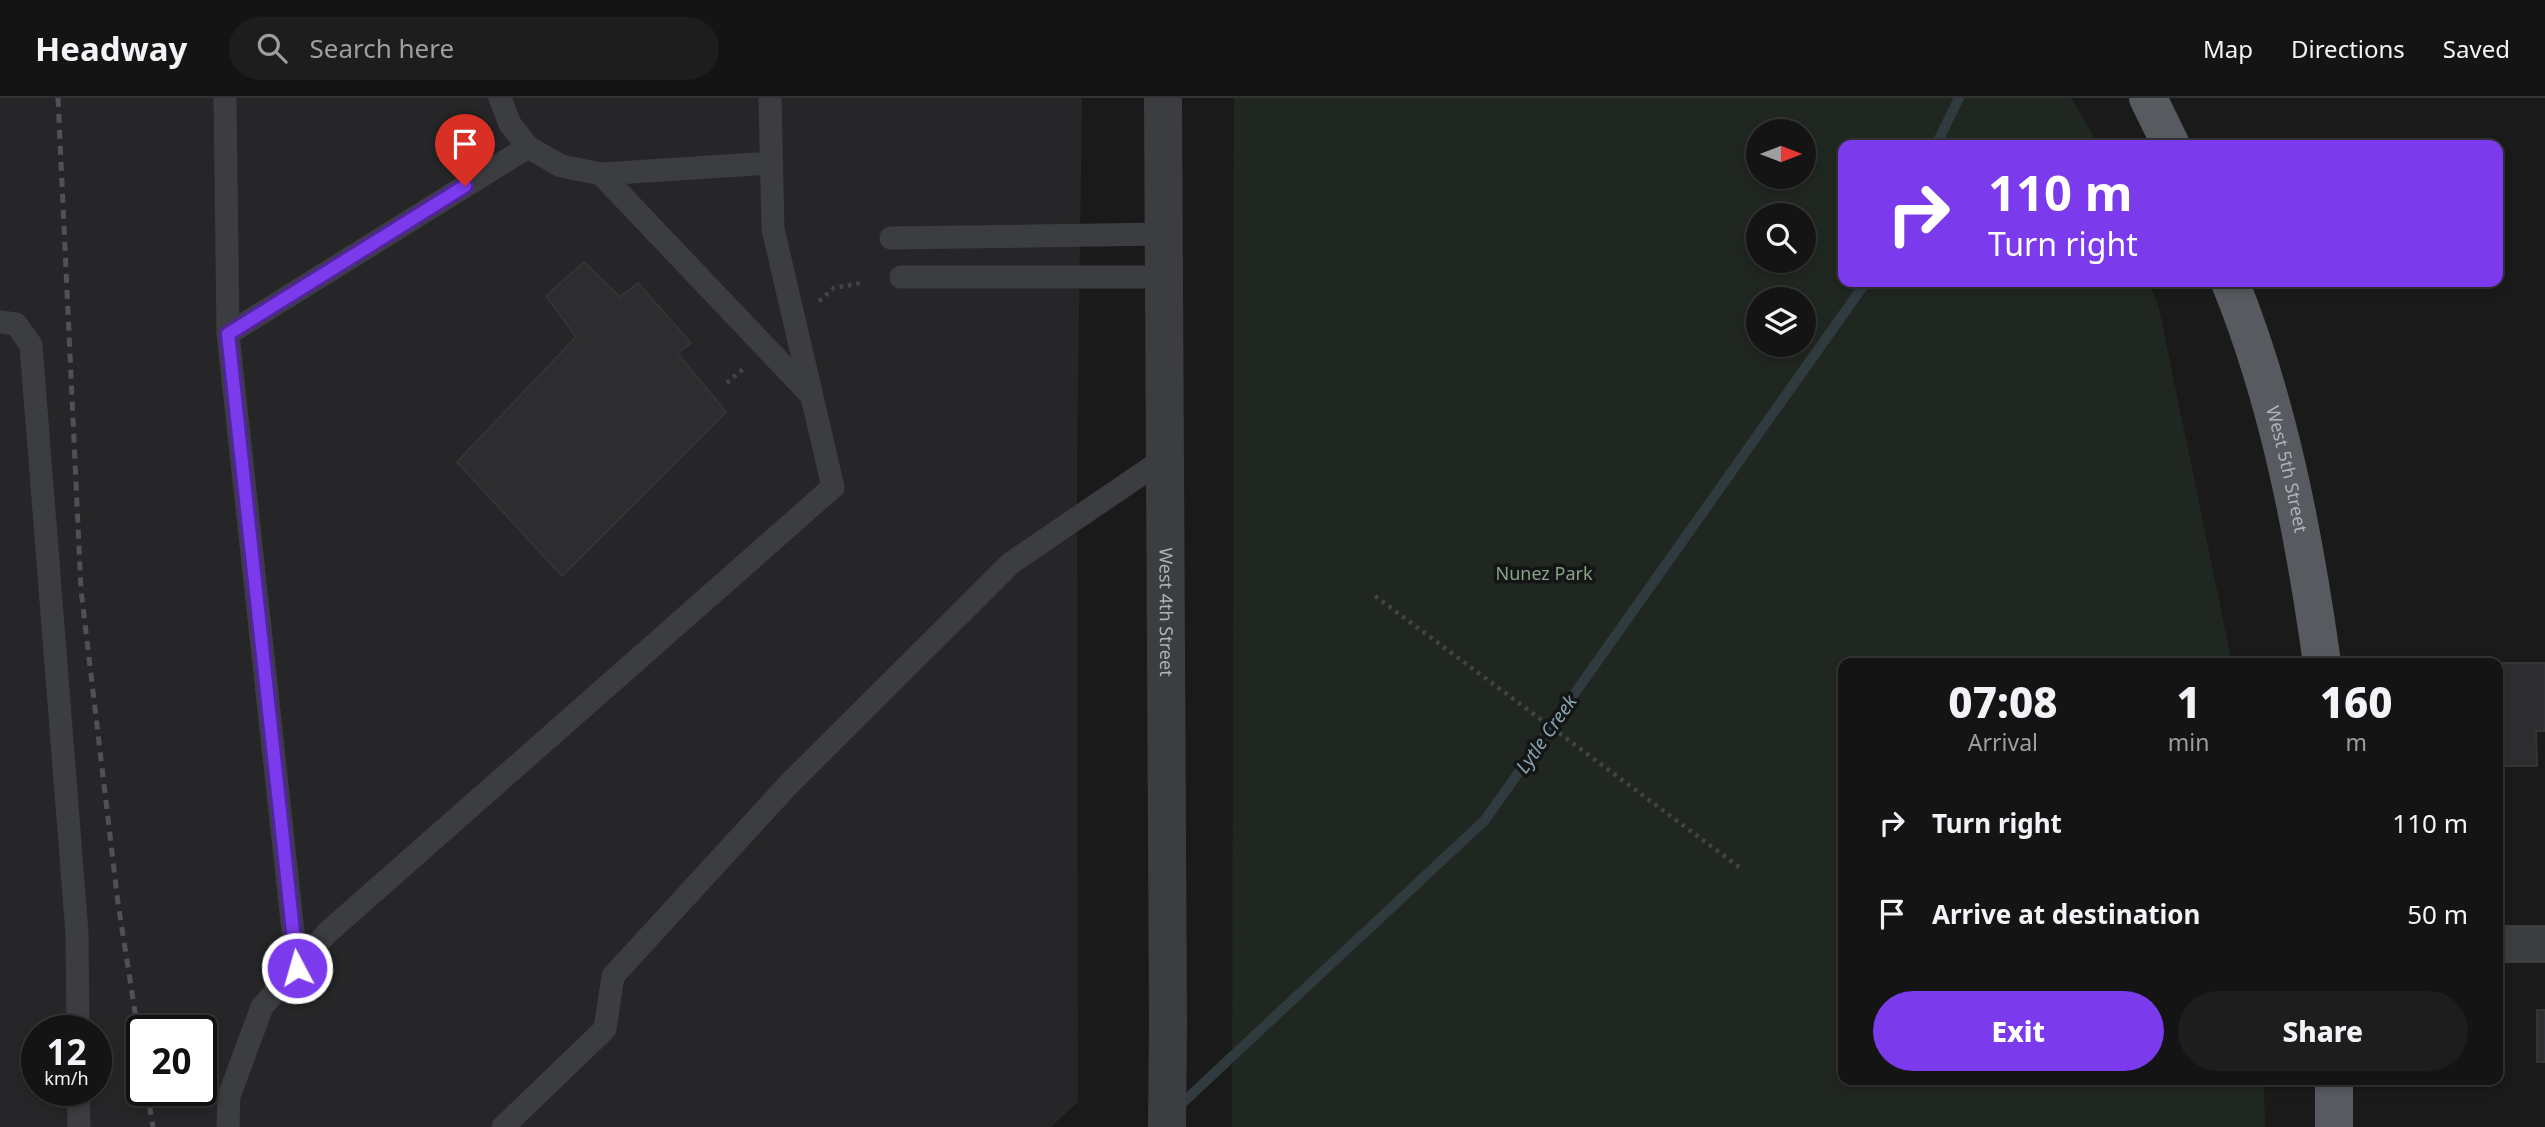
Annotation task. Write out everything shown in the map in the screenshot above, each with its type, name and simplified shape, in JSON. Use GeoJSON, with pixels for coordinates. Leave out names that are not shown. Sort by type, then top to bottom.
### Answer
{"type":"FeatureCollection","features":[{"type":"Feature","properties":{"kind":"main road"},"geometry":{"type":"LineString","coordinates":[[2148,98],[2169,140]]}},
{"type":"Feature","properties":{"kind":"main road","name":"West 5th Street"},"geometry":{"type":"LineString","coordinates":[[2232,287],[2252,334],[2286,458],[2312,593],[2321,658]]}},
{"type":"Feature","properties":{"kind":"main road"},"geometry":{"type":"LineString","coordinates":[[2334,1085],[2334,1127]]}},
{"type":"Feature","properties":{"kind":"street","name":"West 4th Street"},"geometry":{"type":"LineString","coordinates":[[1163,98],[1167,1127]]}},
{"type":"Feature","properties":{"kind":"street"},"geometry":{"type":"LineString","coordinates":[[2503,944],[2545,944]]}},
{"type":"Feature","properties":{"kind":"lane"},"geometry":{"type":"LineString","coordinates":[[225,98],[228,334],[297,968]]}},
{"type":"Feature","properties":{"kind":"lane"},"geometry":{"type":"LineString","coordinates":[[500,98],[510,124],[528,147],[561,166],[601,174],[771,163]]}},
{"type":"Feature","properties":{"kind":"lane"},"geometry":{"type":"LineString","coordinates":[[228,1127],[229,1096],[262,1007],[327,933],[833,487],[773,229],[770,98]]}},
{"type":"Feature","properties":{"kind":"lane"},"geometry":{"type":"LineString","coordinates":[[228,334],[528,147]]}},
{"type":"Feature","properties":{"kind":"lane"},"geometry":{"type":"LineString","coordinates":[[601,174],[812,396]]}},
{"type":"Feature","properties":{"kind":"lane"},"geometry":{"type":"LineString","coordinates":[[891,238],[1164,234]]}},
{"type":"Feature","properties":{"kind":"lane"},"geometry":{"type":"LineString","coordinates":[[901,277],[1165,277]]}},
{"type":"Feature","properties":{"kind":"lane"},"geometry":{"type":"LineString","coordinates":[[0,322],[16,324],[31,345],[77,933],[78,1015]]}},
{"type":"Feature","properties":{"kind":"lane"},"geometry":{"type":"LineString","coordinates":[[503,1127],[605,1029],[613,976],[789,784],[1011,563],[1165,458]]}},
{"type":"Feature","properties":{"kind":"lane"},"geometry":{"type":"LineString","coordinates":[[78,1106],[79,1127]]}},
{"type":"Feature","properties":{"kind":"path"},"geometry":{"type":"LineString","coordinates":[[1375,596],[1743,870]]}},
{"type":"Feature","properties":{"kind":"shaded area"},"geometry":{"type":"Polygon","coordinates":[[[0,98],[1082,98],[1077,463],[1078,1102],[1051,1127],[0,1127],[0,98]]]}},
{"type":"Feature","properties":{"kind":"green space","name":"Nunez Park"},"geometry":{"type":"Polygon","coordinates":[[[1234,98],[2071,98],[2096,140],[1838,140],[1838,287],[2151,287],[2159,308],[2231,658],[1838,658],[1838,1085],[2264,1085],[2265,1127],[1232,1127],[1234,98]]]}},
{"type":"Feature","properties":{"kind":"building"},"geometry":{"type":"Polygon","coordinates":[[[584,262],[620,297],[638,283],[691,343],[677,353],[726,412],[562,576],[457,462],[576,337],[546,296],[584,262]]]}},
{"type":"Feature","properties":{"kind":"building"},"geometry":{"type":"Polygon","coordinates":[[[2503,663],[2545,663],[2545,731],[2536,731],[2537,766],[2503,766],[2503,663]]]}},
{"type":"Feature","properties":{"kind":"building"},"geometry":{"type":"Polygon","coordinates":[[[2537,1010],[2545,1010],[2545,1062],[2537,1062],[2537,1010]]]}},
{"type":"Feature","properties":{"kind":"waterway","name":"Lytle Creek"},"geometry":{"type":"LineString","coordinates":[[1938,140],[1959,98]]}},
{"type":"Feature","properties":{"kind":"waterway","name":"Lytle Creek"},"geometry":{"type":"LineString","coordinates":[[1176,1109],[1485,820],[1862,287]]}},
{"type":"Feature","properties":{"kind":"railway"},"geometry":{"type":"LineString","coordinates":[[58,98],[81,590],[118,903],[135,1015]]}},
{"type":"Feature","properties":{"kind":"railway"},"geometry":{"type":"LineString","coordinates":[[150,1106],[153,1127]]}},
{"type":"Feature","properties":{"kind":"route"},"geometry":{"type":"LineString","coordinates":[[297,968],[228,334],[465,186]]}}]}
